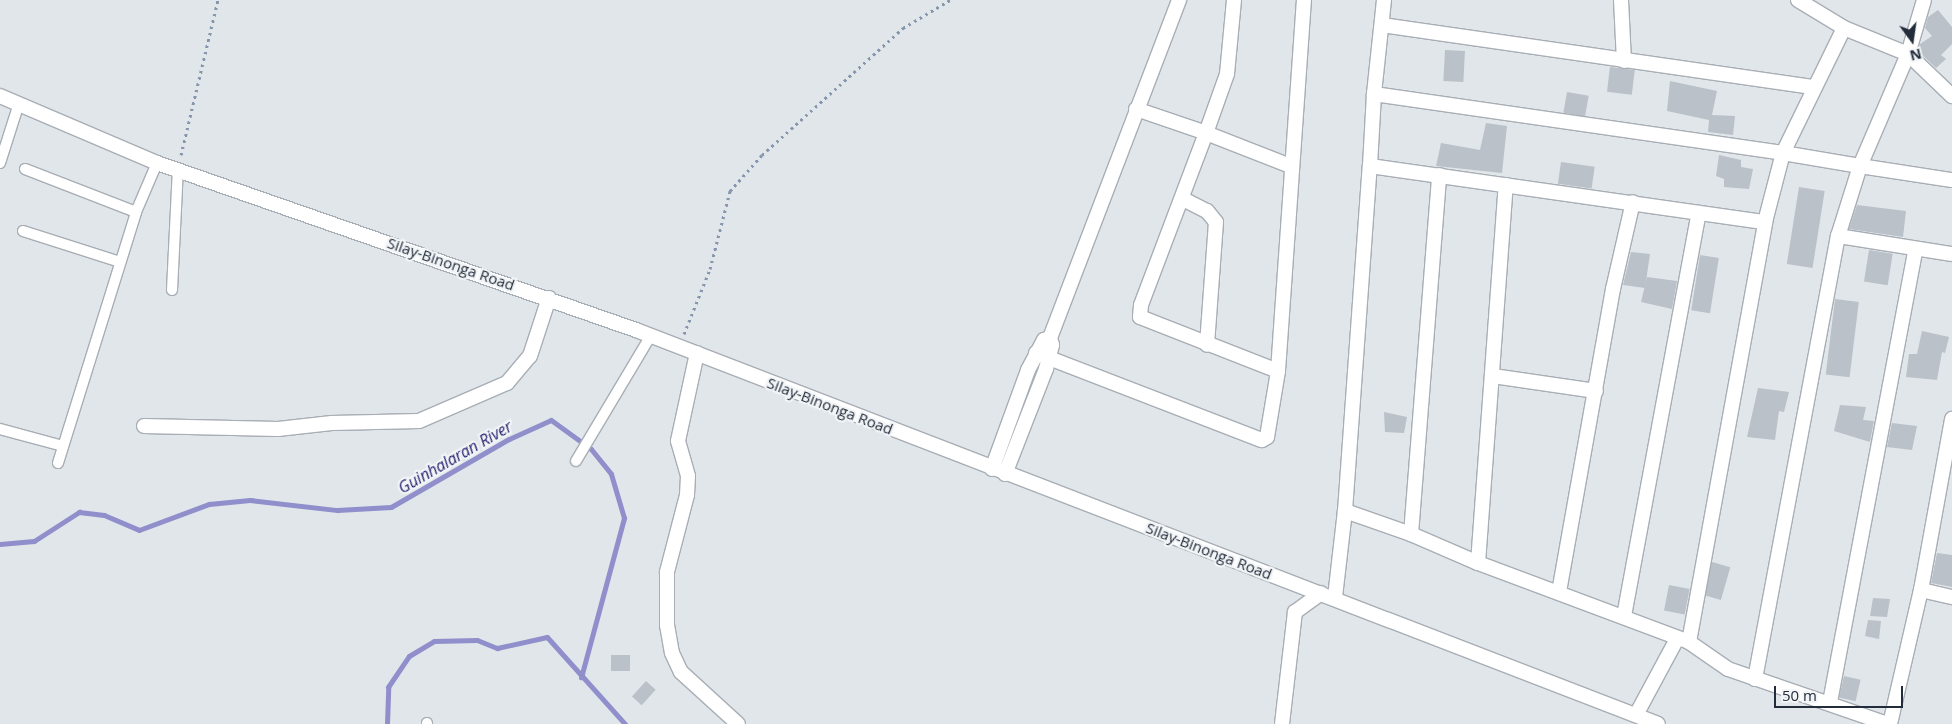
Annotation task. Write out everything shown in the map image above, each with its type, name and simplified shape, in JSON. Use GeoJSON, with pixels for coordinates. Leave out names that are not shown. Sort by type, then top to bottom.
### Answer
{"type":"FeatureCollection","features":[{"type":"Feature","properties":{"kind":"street"},"geometry":{"type":"LineString","coordinates":[[992,469],[1050,338],[1179,0]]}},
{"type":"Feature","properties":{"kind":"street"},"geometry":{"type":"LineString","coordinates":[[1234,0],[1227,74],[1183,199],[1139,313],[1143,320],[1278,371]]}},
{"type":"Feature","properties":{"kind":"street"},"geometry":{"type":"LineString","coordinates":[[1042,355],[1262,440],[1269,434],[1278,371],[1290,166],[1304,0]]}},
{"type":"Feature","properties":{"kind":"street"},"geometry":{"type":"LineString","coordinates":[[1335,597],[1345,511],[1374,94],[1384,0]]}},
{"type":"Feature","properties":{"kind":"street"},"geometry":{"type":"LineString","coordinates":[[1621,0],[1624,61]]}},
{"type":"Feature","properties":{"kind":"street"},"geometry":{"type":"LineString","coordinates":[[1798,0],[1844,28],[1908,54],[1952,96]]}},
{"type":"Feature","properties":{"kind":"street"},"geometry":{"type":"LineString","coordinates":[[1755,679],[1838,236],[1860,166],[1908,54],[1924,0]]}},
{"type":"Feature","properties":{"kind":"street"},"geometry":{"type":"LineString","coordinates":[[1382,25],[1813,87]]}},
{"type":"Feature","properties":{"kind":"street"},"geometry":{"type":"LineString","coordinates":[[1636,715],[1683,640],[1765,222],[1783,153],[1813,87],[1844,28]]}},
{"type":"Feature","properties":{"kind":"street"},"geometry":{"type":"LineString","coordinates":[[1374,94],[1783,153],[1952,180]]}},
{"type":"Feature","properties":{"kind":"street","name":"Silay-Binonga Road"},"geometry":{"type":"LineString","coordinates":[[0,96],[157,163],[178,168],[651,335],[992,469],[1335,597],[1658,724]]}},
{"type":"Feature","properties":{"kind":"street"},"geometry":{"type":"LineString","coordinates":[[1136,109],[1206,133],[1290,166]]}},
{"type":"Feature","properties":{"kind":"street"},"geometry":{"type":"LineString","coordinates":[[1370,166],[1765,222]]}},
{"type":"Feature","properties":{"kind":"street"},"geometry":{"type":"LineString","coordinates":[[1411,534],[1439,175]]}},
{"type":"Feature","properties":{"kind":"street"},"geometry":{"type":"LineString","coordinates":[[1478,562],[1494,376],[1506,185]]}},
{"type":"Feature","properties":{"kind":"street"},"geometry":{"type":"LineString","coordinates":[[1183,199],[1207,211],[1216,222],[1207,345]]}},
{"type":"Feature","properties":{"kind":"street"},"geometry":{"type":"LineString","coordinates":[[1559,592],[1632,202]]}},
{"type":"Feature","properties":{"kind":"street"},"geometry":{"type":"LineString","coordinates":[[1624,616],[1699,213]]}},
{"type":"Feature","properties":{"kind":"street"},"geometry":{"type":"LineString","coordinates":[[1838,236],[1952,254]]}},
{"type":"Feature","properties":{"kind":"street"},"geometry":{"type":"LineString","coordinates":[[1830,702],[1916,248]]}},
{"type":"Feature","properties":{"kind":"street"},"geometry":{"type":"LineString","coordinates":[[144,426],[278,429],[332,423],[419,421],[507,383],[530,356],[549,298]]}},
{"type":"Feature","properties":{"kind":"street"},"geometry":{"type":"LineString","coordinates":[[697,353],[678,441],[688,476],[686,495],[667,572],[666,625],[672,653],[681,672],[738,724]]}},
{"type":"Feature","properties":{"kind":"street"},"geometry":{"type":"LineString","coordinates":[[1005,474],[1042,355]]}},
{"type":"Feature","properties":{"kind":"street"},"geometry":{"type":"LineString","coordinates":[[1494,376],[1596,391]]}},
{"type":"Feature","properties":{"kind":"street"},"geometry":{"type":"LineString","coordinates":[[1345,511],[1411,534],[1478,562],[1683,640],[1718,664],[1755,679],[1830,702],[1889,724],[1921,590],[1952,419]]}},
{"type":"Feature","properties":{"kind":"street"},"geometry":{"type":"LineString","coordinates":[[1921,590],[1952,597]]}},
{"type":"Feature","properties":{"kind":"street"},"geometry":{"type":"LineString","coordinates":[[1282,724],[1295,612],[1321,592]]}},
{"type":"Feature","properties":{"kind":"lane"},"geometry":{"type":"LineString","coordinates":[[0,163],[19,103]]}},
{"type":"Feature","properties":{"kind":"lane"},"geometry":{"type":"LineString","coordinates":[[58,463],[136,212],[157,163]]}},
{"type":"Feature","properties":{"kind":"lane"},"geometry":{"type":"LineString","coordinates":[[172,290],[178,168]]}},
{"type":"Feature","properties":{"kind":"lane"},"geometry":{"type":"LineString","coordinates":[[25,169],[136,212]]}},
{"type":"Feature","properties":{"kind":"lane"},"geometry":{"type":"LineString","coordinates":[[23,231],[120,262]]}},
{"type":"Feature","properties":{"kind":"lane"},"geometry":{"type":"LineString","coordinates":[[577,458],[651,335]]}},
{"type":"Feature","properties":{"kind":"lane"},"geometry":{"type":"LineString","coordinates":[[0,429],[63,446]]}},
{"type":"Feature","properties":{"kind":"path"},"geometry":{"type":"LineString","coordinates":[[178,168],[218,0]]}},
{"type":"Feature","properties":{"kind":"path"},"geometry":{"type":"LineString","coordinates":[[679,346],[710,269],[730,191],[762,155],[902,28],[950,0]]}},
{"type":"Feature","properties":{"kind":"building"},"geometry":{"type":"Polygon","coordinates":[[[1938,10],[1952,27],[1952,44],[1941,55],[1946,59],[1936,68],[1918,51],[1920,44],[1932,36],[1925,28],[1928,17],[1938,10]]]}},
{"type":"Feature","properties":{"kind":"building"},"geometry":{"type":"Polygon","coordinates":[[[1445,50],[1465,51],[1463,82],[1443,81],[1445,50]]]}},
{"type":"Feature","properties":{"kind":"building"},"geometry":{"type":"Polygon","coordinates":[[[1610,67],[1635,70],[1632,95],[1607,92],[1610,67]]]}},
{"type":"Feature","properties":{"kind":"building"},"geometry":{"type":"Polygon","coordinates":[[[1670,81],[1717,91],[1712,115],[1735,116],[1733,135],[1708,132],[1709,120],[1667,111],[1670,81]]]}},
{"type":"Feature","properties":{"kind":"building"},"geometry":{"type":"Polygon","coordinates":[[[1567,92],[1589,96],[1585,117],[1563,113],[1567,92]]]}},
{"type":"Feature","properties":{"kind":"building"},"geometry":{"type":"Polygon","coordinates":[[[1486,123],[1507,126],[1502,173],[1436,166],[1441,143],[1480,150],[1486,123]]]}},
{"type":"Feature","properties":{"kind":"building"},"geometry":{"type":"Polygon","coordinates":[[[1719,155],[1741,160],[1741,167],[1753,169],[1749,189],[1724,187],[1724,179],[1716,176],[1719,155]]]}},
{"type":"Feature","properties":{"kind":"building"},"geometry":{"type":"Polygon","coordinates":[[[1561,162],[1595,167],[1592,189],[1558,184],[1561,162]]]}},
{"type":"Feature","properties":{"kind":"building"},"geometry":{"type":"Polygon","coordinates":[[[1799,187],[1825,191],[1812,268],[1787,264],[1799,187]]]}},
{"type":"Feature","properties":{"kind":"building"},"geometry":{"type":"Polygon","coordinates":[[[1857,205],[1906,211],[1903,237],[1849,229],[1857,205]]]}},
{"type":"Feature","properties":{"kind":"building"},"geometry":{"type":"Polygon","coordinates":[[[1869,250],[1893,254],[1888,285],[1864,282],[1869,250]]]}},
{"type":"Feature","properties":{"kind":"building"},"geometry":{"type":"Polygon","coordinates":[[[1631,252],[1650,254],[1645,288],[1623,285],[1631,252]]]}},
{"type":"Feature","properties":{"kind":"building"},"geometry":{"type":"Polygon","coordinates":[[[1700,255],[1719,258],[1710,313],[1691,310],[1700,255]]]}},
{"type":"Feature","properties":{"kind":"building"},"geometry":{"type":"Polygon","coordinates":[[[1647,277],[1677,281],[1672,309],[1641,302],[1647,277]]]}},
{"type":"Feature","properties":{"kind":"building"},"geometry":{"type":"Polygon","coordinates":[[[1835,299],[1859,302],[1850,377],[1826,374],[1835,299]]]}},
{"type":"Feature","properties":{"kind":"building"},"geometry":{"type":"Polygon","coordinates":[[[1922,331],[1949,337],[1945,353],[1942,352],[1937,380],[1906,377],[1909,354],[1917,354],[1922,331]]]}},
{"type":"Feature","properties":{"kind":"building"},"geometry":{"type":"Polygon","coordinates":[[[1758,388],[1789,392],[1784,412],[1779,411],[1775,440],[1747,437],[1758,388]]]}},
{"type":"Feature","properties":{"kind":"building"},"geometry":{"type":"Polygon","coordinates":[[[1840,405],[1866,407],[1863,420],[1874,421],[1870,442],[1834,431],[1840,405]]]}},
{"type":"Feature","properties":{"kind":"building"},"geometry":{"type":"Polygon","coordinates":[[[1384,412],[1407,417],[1404,433],[1385,432],[1384,412]]]}},
{"type":"Feature","properties":{"kind":"building"},"geometry":{"type":"Polygon","coordinates":[[[1892,423],[1917,426],[1912,450],[1887,447],[1892,423]]]}},
{"type":"Feature","properties":{"kind":"building"},"geometry":{"type":"Polygon","coordinates":[[[1937,553],[1952,555],[1952,587],[1931,583],[1937,553]]]}},
{"type":"Feature","properties":{"kind":"building"},"geometry":{"type":"Polygon","coordinates":[[[1712,562],[1730,567],[1721,600],[1703,595],[1712,562]]]}},
{"type":"Feature","properties":{"kind":"building"},"geometry":{"type":"Polygon","coordinates":[[[1669,585],[1690,589],[1685,615],[1664,611],[1669,585]]]}},
{"type":"Feature","properties":{"kind":"building"},"geometry":{"type":"Polygon","coordinates":[[[1873,598],[1890,599],[1887,617],[1870,616],[1873,598]]]}},
{"type":"Feature","properties":{"kind":"building"},"geometry":{"type":"Polygon","coordinates":[[[1868,620],[1881,621],[1879,639],[1865,636],[1868,620]]]}},
{"type":"Feature","properties":{"kind":"building"},"geometry":{"type":"Polygon","coordinates":[[[611,655],[630,655],[630,671],[611,671],[611,655]]]}},
{"type":"Feature","properties":{"kind":"building"},"geometry":{"type":"Polygon","coordinates":[[[1844,676],[1861,680],[1856,701],[1839,697],[1844,676]]]}},
{"type":"Feature","properties":{"kind":"building"},"geometry":{"type":"Polygon","coordinates":[[[646,681],[656,690],[642,705],[632,697],[646,681]]]}},
{"type":"Feature","properties":{"kind":"waterway","name":"Guinhalaran River"},"geometry":{"type":"LineString","coordinates":[[0,544],[34,541],[79,512],[104,515],[139,530],[209,504],[250,500],[337,510],[391,507],[509,439],[551,420],[591,449],[611,474],[624,518],[581,677]]}},
{"type":"Feature","properties":{"kind":"waterway"},"geometry":{"type":"LineString","coordinates":[[387,724],[388,687],[409,656],[434,641],[477,640],[497,648],[547,637],[625,724]]}}]}
